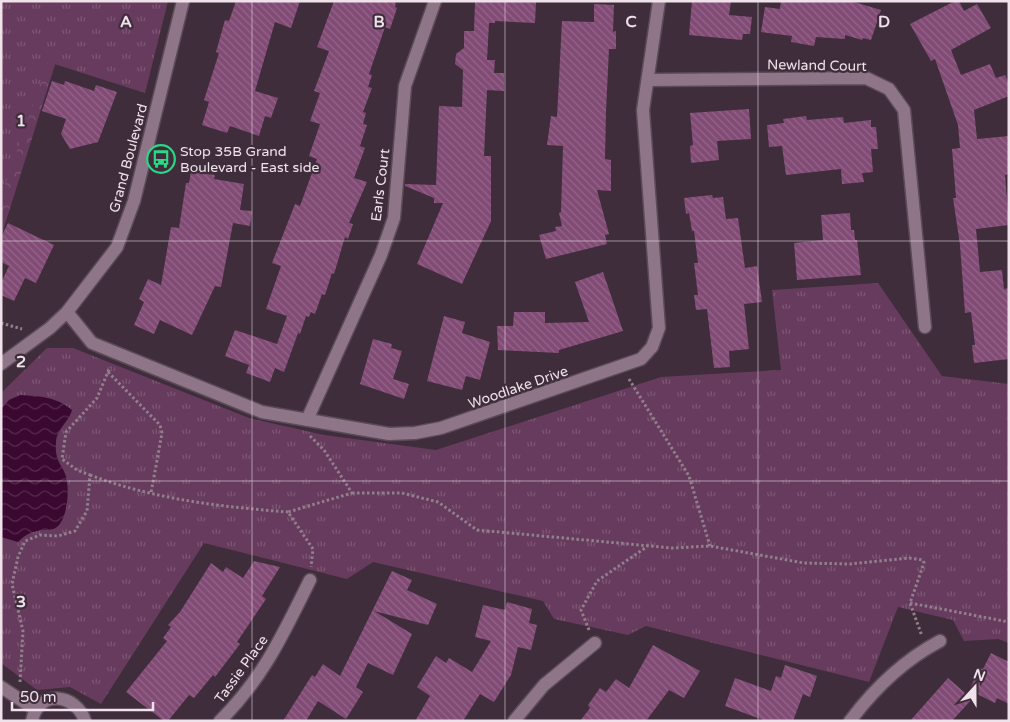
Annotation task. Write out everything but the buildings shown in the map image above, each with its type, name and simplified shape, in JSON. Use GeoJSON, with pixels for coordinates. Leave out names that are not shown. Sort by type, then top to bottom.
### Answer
{"type":"FeatureCollection","features":[{"type":"Feature","properties":{"kind":"street","name":"Grand Boulevard"},"geometry":{"type":"LineString","coordinates":[[1,364],[50,328],[67,312],[117,247],[134,201],[183,1]]}},
{"type":"Feature","properties":{"kind":"street","name":"Earls Court"},"geometry":{"type":"LineString","coordinates":[[307,420],[381,255],[394,218],[405,86],[436,1]]}},
{"type":"Feature","properties":{"kind":"street","name":"Woodlake Drive"},"geometry":{"type":"LineString","coordinates":[[67,312],[92,343],[262,412],[389,434],[415,433],[441,428],[641,359],[652,347],[659,328],[643,110],[659,1]]}},
{"type":"Feature","properties":{"kind":"street","name":"Newland Court"},"geometry":{"type":"LineString","coordinates":[[648,80],[866,78],[889,90],[904,110],[925,327]]}},
{"type":"Feature","properties":{"kind":"street","name":"Tassie Place"},"geometry":{"type":"LineString","coordinates":[[220,721],[237,704],[273,655],[310,580]]}},
{"type":"Feature","properties":{"kind":"street"},"geometry":{"type":"LineString","coordinates":[[850,721],[897,670],[940,640]]}},
{"type":"Feature","properties":{"kind":"street"},"geometry":{"type":"LineString","coordinates":[[514,721],[544,685],[594,643]]}},
{"type":"Feature","properties":{"kind":"street"},"geometry":{"type":"LineString","coordinates":[[1,687],[34,715],[42,703],[60,698],[76,705],[85,721]]}},
{"type":"Feature","properties":{"kind":"path"},"geometry":{"type":"LineString","coordinates":[[115,353],[97,398],[66,432],[62,459],[77,470],[119,486],[232,508],[288,512],[352,492],[402,493],[438,502],[477,530],[672,548],[710,546],[804,563],[850,564],[909,558],[923,560],[924,563],[910,603],[926,648]]}},
{"type":"Feature","properties":{"kind":"path"},"geometry":{"type":"LineString","coordinates":[[622,367],[689,476],[710,546]]}},
{"type":"Feature","properties":{"kind":"path"},"geometry":{"type":"LineString","coordinates":[[108,372],[160,425],[162,433],[151,493]]}},
{"type":"Feature","properties":{"kind":"path"},"geometry":{"type":"LineString","coordinates":[[292,418],[324,450],[352,492]]}},
{"type":"Feature","properties":{"kind":"path"},"geometry":{"type":"LineString","coordinates":[[13,696],[20,684],[23,631],[12,584],[18,557],[25,541],[40,535],[58,536],[75,531],[87,511],[90,475]]}},
{"type":"Feature","properties":{"kind":"path"},"geometry":{"type":"LineString","coordinates":[[288,512],[313,548]]}},
{"type":"Feature","properties":{"kind":"path"},"geometry":{"type":"LineString","coordinates":[[594,643],[581,610],[585,602],[597,581],[648,546]]}},
{"type":"Feature","properties":{"kind":"path"},"geometry":{"type":"LineString","coordinates":[[910,603],[1009,622]]}},
{"type":"Feature","properties":{"kind":"green space"},"geometry":{"type":"Polygon","coordinates":[[[1,1],[75,1],[1,237],[1,1]]]}},
{"type":"Feature","properties":{"kind":"green space"},"geometry":{"type":"Polygon","coordinates":[[[1,1],[168,1],[145,93],[48,62],[1,196],[1,1]]]}},
{"type":"Feature","properties":{"kind":"green space"},"geometry":{"type":"Polygon","coordinates":[[[878,283],[942,376],[1009,384],[1009,643],[998,639],[964,641],[953,620],[898,607],[869,682],[646,626],[628,635],[554,619],[543,601],[373,562],[347,579],[204,543],[101,704],[70,687],[37,690],[1,663],[1,393],[47,348],[73,348],[249,418],[324,435],[436,450],[661,377],[781,370],[772,290],[878,283]]]}},
{"type":"Feature","properties":{"kind":"water"},"geometry":{"type":"Polygon","coordinates":[[[20,395],[54,400],[72,410],[58,434],[56,443],[58,461],[65,473],[68,487],[67,505],[61,522],[55,528],[30,533],[18,542],[1,537],[1,409],[9,400],[20,395]]]}},
{"type":"Feature","properties":{"kind":"place","name":"Stop 35B Grand Boulevard - East side"},"geometry":{"type":"Point","coordinates":[161,159]}}]}
